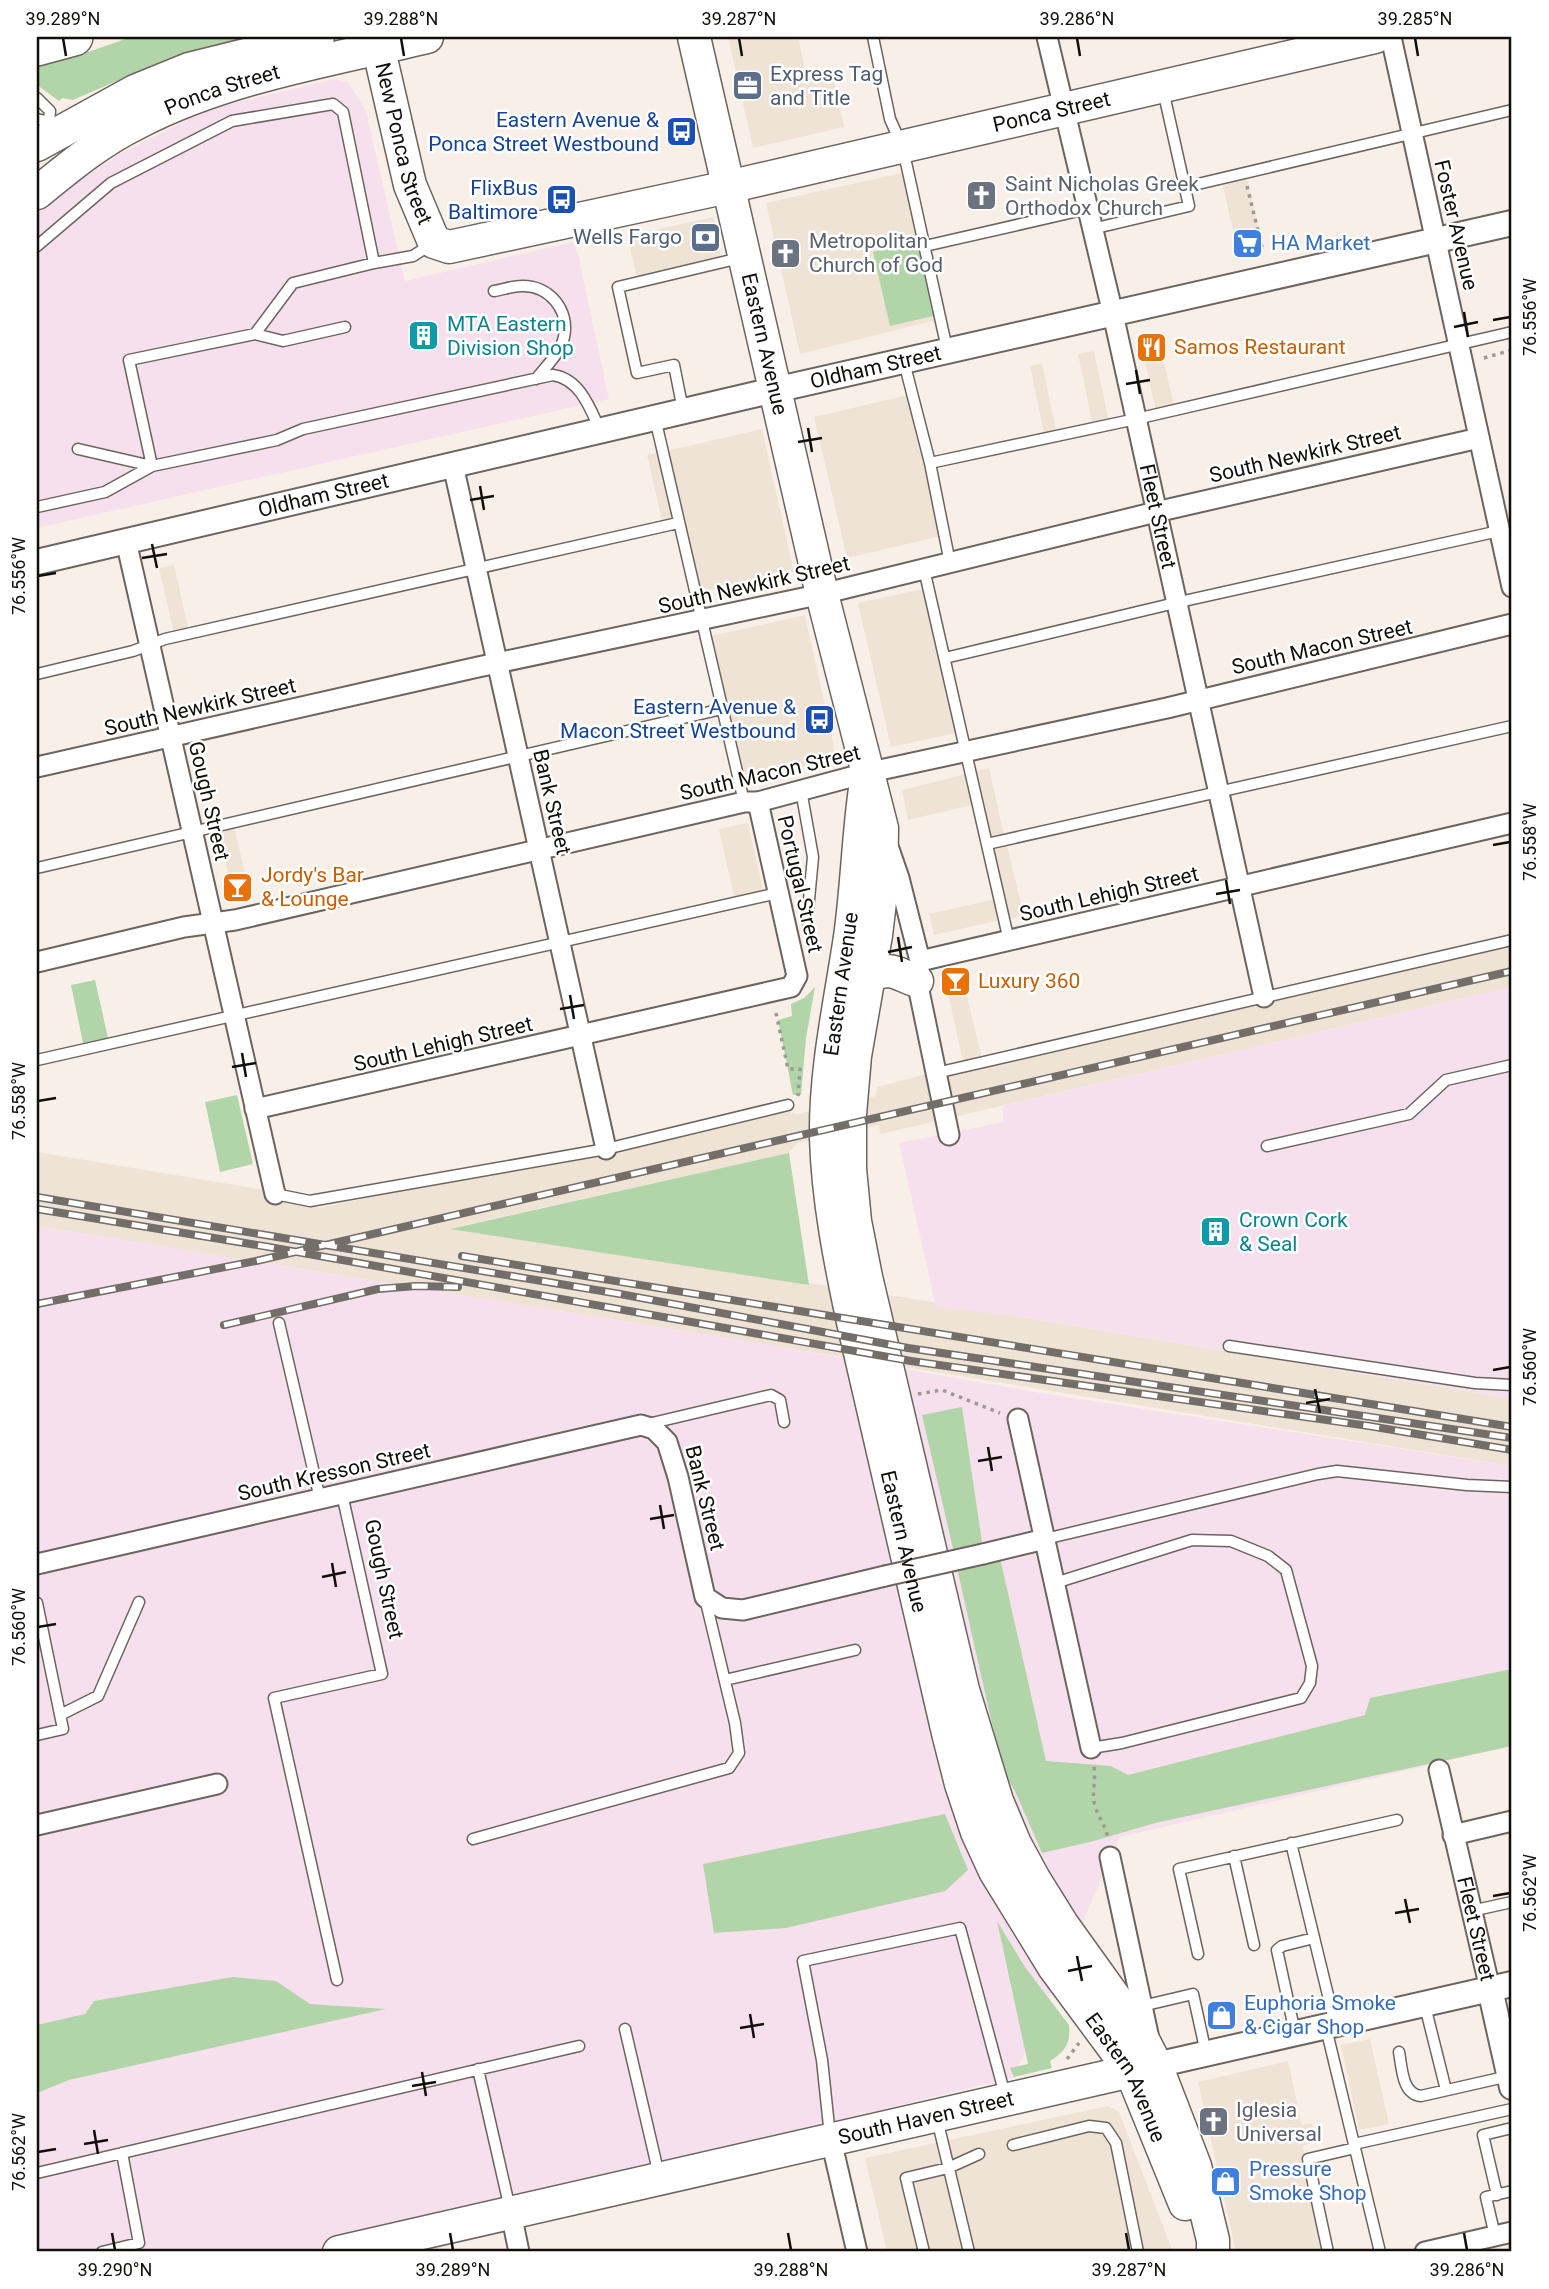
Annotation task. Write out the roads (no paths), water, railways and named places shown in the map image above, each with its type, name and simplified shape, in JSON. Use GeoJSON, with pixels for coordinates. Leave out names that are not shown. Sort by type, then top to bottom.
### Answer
{"type":"FeatureCollection","features":[{"type":"Feature","properties":{"kind":"highway"},"geometry":{"type":"LineString","coordinates":[[37,47],[74,37]]}},
{"type":"Feature","properties":{"kind":"main road","name":"Ponca Street"},"geometry":{"type":"LineString","coordinates":[[45,130],[189,69],[318,37]]}},
{"type":"Feature","properties":{"kind":"main road","name":"Ponca Street"},"geometry":{"type":"LineString","coordinates":[[37,193],[87,153],[136,123],[206,92],[378,43],[427,37]]}},
{"type":"Feature","properties":{"kind":"main road","name":"Eastern Avenue"},"geometry":{"type":"LineString","coordinates":[[694,37],[822,594],[882,828],[881,893],[855,1056],[850,1114],[850,1169],[855,1221],[866,1277],[978,1748],[1015,1844],[1062,1924],[1138,2030],[1144,2068],[1171,2166],[1202,2252]]}},
{"type":"Feature","properties":{"kind":"main road","name":"Ponca Street"},"geometry":{"type":"LineString","coordinates":[[728,187],[1375,37]]}},
{"type":"Feature","properties":{"kind":"main road","name":"New Ponca Street"},"geometry":{"type":"LineString","coordinates":[[378,43],[410,185],[434,242],[450,247],[728,187]]}},
{"type":"Feature","properties":{"kind":"main road","name":"Eastern Avenue"},"geometry":{"type":"LineString","coordinates":[[866,773],[850,936],[832,1038],[828,1081],[826,1136],[829,1192],[839,1257],[948,1733],[977,1832],[995,1871],[1054,1967],[1144,2068],[1195,2166],[1213,2240],[1213,2252]]}},
{"type":"Feature","properties":{"kind":"main road"},"geometry":{"type":"LineString","coordinates":[[869,975],[889,970],[918,971]]}},
{"type":"Feature","properties":{"kind":"main road","name":"South Haven Street"},"geometry":{"type":"LineString","coordinates":[[339,2252],[1144,2068]]}},
{"type":"Feature","properties":{"kind":"street","name":"Fleet Street"},"geometry":{"type":"LineString","coordinates":[[1047,37],[1113,314],[1264,998]]}},
{"type":"Feature","properties":{"kind":"street","name":"Foster Avenue"},"geometry":{"type":"LineString","coordinates":[[1391,37],[1512,587]]}},
{"type":"Feature","properties":{"kind":"street","name":"Oldham Street"},"geometry":{"type":"LineString","coordinates":[[37,562],[776,389],[1512,223]]}},
{"type":"Feature","properties":{"kind":"street","name":"South Newkirk Street"},"geometry":{"type":"LineString","coordinates":[[37,767],[497,663],[822,594],[1156,512],[1479,438]]}},
{"type":"Feature","properties":{"kind":"street","name":"Bank Street"},"geometry":{"type":"LineString","coordinates":[[453,465],[606,1149]]}},
{"type":"Feature","properties":{"kind":"street","name":"Gough Street"},"geometry":{"type":"LineString","coordinates":[[126,541],[275,1194]]}},
{"type":"Feature","properties":{"kind":"street","name":"South Macon Street"},"geometry":{"type":"LineString","coordinates":[[37,962],[184,927],[214,925],[751,802],[866,773],[1197,700],[1512,624]]}},
{"type":"Feature","properties":{"kind":"street","name":"Portugal Street"},"geometry":{"type":"LineString","coordinates":[[751,802],[778,893],[797,976]]}},
{"type":"Feature","properties":{"kind":"street","name":"South Lehigh Street"},"geometry":{"type":"LineString","coordinates":[[918,971],[1009,941],[1512,823]]}},
{"type":"Feature","properties":{"kind":"street","name":"Eastern Avenue"},"geometry":{"type":"LineString","coordinates":[[882,828],[899,878],[949,1135]]}},
{"type":"Feature","properties":{"kind":"street","name":"South Lehigh Street"},"geometry":{"type":"LineString","coordinates":[[255,1109],[791,987],[797,976]]}},
{"type":"Feature","properties":{"kind":"street"},"geometry":{"type":"LineString","coordinates":[[1018,1419],[1091,1748]]}},
{"type":"Feature","properties":{"kind":"street","name":"Bank Street"},"geometry":{"type":"LineString","coordinates":[[641,1425],[654,1429],[667,1442],[678,1477],[705,1597]]}},
{"type":"Feature","properties":{"kind":"street","name":"South Kresson Street"},"geometry":{"type":"LineString","coordinates":[[37,1564],[641,1425]]}},
{"type":"Feature","properties":{"kind":"street"},"geometry":{"type":"LineString","coordinates":[[705,1597],[722,1608],[743,1610],[1045,1539]]}},
{"type":"Feature","properties":{"kind":"street","name":"Fleet Street"},"geometry":{"type":"LineString","coordinates":[[1439,1770],[1471,1911],[1501,1987],[1511,2081]]}},
{"type":"Feature","properties":{"kind":"street"},"geometry":{"type":"LineString","coordinates":[[37,1825],[217,1784]]}},
{"type":"Feature","properties":{"kind":"street"},"geometry":{"type":"LineString","coordinates":[[1453,1835],[1512,1821]]}},
{"type":"Feature","properties":{"kind":"street","name":"Eastern Avenue"},"geometry":{"type":"LineString","coordinates":[[1110,1857],[1142,2006],[1144,2068]]}},
{"type":"Feature","properties":{"kind":"street","name":"South Haven Street"},"geometry":{"type":"LineString","coordinates":[[1144,2068],[1501,1987]]}},
{"type":"Feature","properties":{"kind":"street"},"geometry":{"type":"LineString","coordinates":[[831,2140],[857,2252]]}},
{"type":"Feature","properties":{"kind":"street"},"geometry":{"type":"LineString","coordinates":[[510,2213],[519,2252]]}},
{"type":"Feature","properties":{"kind":"street"},"geometry":{"type":"LineString","coordinates":[[1425,2252],[1504,2234]]}},
{"type":"Feature","properties":{"kind":"lane"},"geometry":{"type":"LineString","coordinates":[[873,37],[890,119],[902,146],[948,351]]}},
{"type":"Feature","properties":{"kind":"lane"},"geometry":{"type":"LineString","coordinates":[[1092,229],[1189,206],[1162,86]]}},
{"type":"Feature","properties":{"kind":"lane"},"geometry":{"type":"LineString","coordinates":[[37,98],[50,111],[45,130]]}},
{"type":"Feature","properties":{"kind":"lane"},"geometry":{"type":"LineString","coordinates":[[37,246],[111,183],[232,121],[333,104],[343,112],[374,263]]}},
{"type":"Feature","properties":{"kind":"lane"},"geometry":{"type":"LineString","coordinates":[[1185,187],[1512,110]]}},
{"type":"Feature","properties":{"kind":"lane"},"geometry":{"type":"LineString","coordinates":[[925,246],[1087,209]]}},
{"type":"Feature","properties":{"kind":"lane"},"geometry":{"type":"LineString","coordinates":[[255,334],[293,282],[413,256],[434,242]]}},
{"type":"Feature","properties":{"kind":"lane"},"geometry":{"type":"LineString","coordinates":[[683,411],[674,365],[637,373],[618,287],[745,257]]}},
{"type":"Feature","properties":{"kind":"lane"},"geometry":{"type":"LineString","coordinates":[[494,291],[521,286],[541,288],[553,296],[563,313],[564,336],[556,354],[536,379]]}},
{"type":"Feature","properties":{"kind":"lane"},"geometry":{"type":"LineString","coordinates":[[152,467],[129,360],[255,334],[283,341],[345,327]]}},
{"type":"Feature","properties":{"kind":"lane"},"geometry":{"type":"LineString","coordinates":[[930,463],[1136,419],[1512,332]]}},
{"type":"Feature","properties":{"kind":"lane"},"geometry":{"type":"LineString","coordinates":[[904,361],[930,463],[950,562]]}},
{"type":"Feature","properties":{"kind":"lane"},"geometry":{"type":"LineString","coordinates":[[37,507],[105,492],[152,467],[277,440],[303,429],[553,375],[564,376],[583,395],[600,430]]}},
{"type":"Feature","properties":{"kind":"lane"},"geometry":{"type":"LineString","coordinates":[[655,418],[722,709],[751,802]]}},
{"type":"Feature","properties":{"kind":"lane"},"geometry":{"type":"LineString","coordinates":[[78,449],[152,467]]}},
{"type":"Feature","properties":{"kind":"lane"},"geometry":{"type":"LineString","coordinates":[[37,674],[133,651],[149,644],[678,523]]}},
{"type":"Feature","properties":{"kind":"lane"},"geometry":{"type":"LineString","coordinates":[[945,658],[1175,603],[1499,531]]}},
{"type":"Feature","properties":{"kind":"lane"},"geometry":{"type":"LineString","coordinates":[[924,569],[1009,941]]}},
{"type":"Feature","properties":{"kind":"lane"},"geometry":{"type":"LineString","coordinates":[[37,868],[722,709]]}},
{"type":"Feature","properties":{"kind":"lane"},"geometry":{"type":"LineString","coordinates":[[987,844],[1512,726]]}},
{"type":"Feature","properties":{"kind":"lane"},"geometry":{"type":"LineString","coordinates":[[801,790],[813,857],[807,921]]}},
{"type":"Feature","properties":{"kind":"lane"},"geometry":{"type":"LineString","coordinates":[[37,1060],[778,893]]}},
{"type":"Feature","properties":{"kind":"lane"},"geometry":{"type":"LineString","coordinates":[[936,1073],[1512,940]]}},
{"type":"Feature","properties":{"kind":"lane"},"geometry":{"type":"LineString","coordinates":[[1268,1146],[1409,1114],[1446,1080],[1512,1065]]}},
{"type":"Feature","properties":{"kind":"lane"},"geometry":{"type":"LineString","coordinates":[[275,1194],[310,1201],[606,1149],[789,1105]]}},
{"type":"Feature","properties":{"kind":"lane"},"geometry":{"type":"LineString","coordinates":[[279,1323],[320,1499]]}},
{"type":"Feature","properties":{"kind":"lane"},"geometry":{"type":"LineString","coordinates":[[1229,1346],[1449,1379],[1512,1385]]}},
{"type":"Feature","properties":{"kind":"lane"},"geometry":{"type":"LineString","coordinates":[[641,1425],[771,1395],[780,1400],[785,1422]]}},
{"type":"Feature","properties":{"kind":"lane"},"geometry":{"type":"LineString","coordinates":[[1045,1539],[1337,1471],[1467,1485],[1512,1487]]}},
{"type":"Feature","properties":{"kind":"lane","name":"Gough Street"},"geometry":{"type":"LineString","coordinates":[[337,1980],[274,1698],[382,1674],[342,1494]]}},
{"type":"Feature","properties":{"kind":"lane"},"geometry":{"type":"LineString","coordinates":[[1055,1583],[1192,1540],[1231,1541],[1268,1556],[1286,1570],[1312,1667],[1310,1682],[1301,1698],[1122,1744],[1091,1748]]}},
{"type":"Feature","properties":{"kind":"lane"},"geometry":{"type":"LineString","coordinates":[[473,1839],[729,1768],[739,1753],[735,1723],[705,1597]]}},
{"type":"Feature","properties":{"kind":"lane"},"geometry":{"type":"LineString","coordinates":[[60,1714],[98,1696],[139,1602]]}},
{"type":"Feature","properties":{"kind":"lane"},"geometry":{"type":"LineString","coordinates":[[37,1603],[63,1729],[37,1735]]}},
{"type":"Feature","properties":{"kind":"lane"},"geometry":{"type":"LineString","coordinates":[[725,1680],[856,1650]]}},
{"type":"Feature","properties":{"kind":"lane"},"geometry":{"type":"LineString","coordinates":[[1198,1954],[1179,1868],[1397,1820]]}},
{"type":"Feature","properties":{"kind":"lane"},"geometry":{"type":"LineString","coordinates":[[1291,1843],[1314,1938],[1354,2146],[1380,2252]]}},
{"type":"Feature","properties":{"kind":"lane"},"geometry":{"type":"LineString","coordinates":[[1234,1856],[1254,1945]]}},
{"type":"Feature","properties":{"kind":"lane"},"geometry":{"type":"LineString","coordinates":[[1471,1911],[1512,1902]]}},
{"type":"Feature","properties":{"kind":"lane"},"geometry":{"type":"LineString","coordinates":[[831,2140],[822,2060],[803,1961],[960,1928],[1007,2099]]}},
{"type":"Feature","properties":{"kind":"lane"},"geometry":{"type":"LineString","coordinates":[[1295,2034],[1277,1950],[1282,1946],[1314,1938]]}},
{"type":"Feature","properties":{"kind":"lane"},"geometry":{"type":"LineString","coordinates":[[1142,2006],[1193,1994],[1206,2054]]}},
{"type":"Feature","properties":{"kind":"lane"},"geometry":{"type":"LineString","coordinates":[[1424,2004],[1446,2090]]}},
{"type":"Feature","properties":{"kind":"lane"},"geometry":{"type":"LineString","coordinates":[[625,2029],[660,2179]]}},
{"type":"Feature","properties":{"kind":"lane"},"geometry":{"type":"LineString","coordinates":[[37,2174],[579,2046]]}},
{"type":"Feature","properties":{"kind":"lane"},"geometry":{"type":"LineString","coordinates":[[1398,2052],[1408,2091],[1414,2096],[1511,2081]]}},
{"type":"Feature","properties":{"kind":"lane"},"geometry":{"type":"LineString","coordinates":[[478,2069],[510,2213]]}},
{"type":"Feature","properties":{"kind":"lane"},"geometry":{"type":"LineString","coordinates":[[1328,2252],[1308,2159],[1512,2109]]}},
{"type":"Feature","properties":{"kind":"lane"},"geometry":{"type":"LineString","coordinates":[[936,2115],[969,2252]]}},
{"type":"Feature","properties":{"kind":"lane"},"geometry":{"type":"LineString","coordinates":[[1013,2145],[1089,2126],[1106,2128],[1116,2143],[1138,2252]]}},
{"type":"Feature","properties":{"kind":"lane"},"geometry":{"type":"LineString","coordinates":[[1497,2195],[1483,2135],[1512,2128]]}},
{"type":"Feature","properties":{"kind":"lane"},"geometry":{"type":"LineString","coordinates":[[102,2252],[140,2248],[122,2153]]}},
{"type":"Feature","properties":{"kind":"lane"},"geometry":{"type":"LineString","coordinates":[[924,2252],[906,2178],[948,2168],[979,2154]]}},
{"type":"Feature","properties":{"kind":"lane"},"geometry":{"type":"LineString","coordinates":[[1504,2234],[1486,2197],[1512,2191]]}},
{"type":"Feature","properties":{"kind":"railway"},"geometry":{"type":"LineString","coordinates":[[37,1304],[256,1261],[1512,971]]}},
{"type":"Feature","properties":{"kind":"railway"},"geometry":{"type":"LineString","coordinates":[[37,1197],[620,1294],[908,1348],[1512,1438]]}},
{"type":"Feature","properties":{"kind":"railway"},"geometry":{"type":"LineString","coordinates":[[37,1209],[269,1247],[911,1361],[1369,1426],[1512,1450]]}},
{"type":"Feature","properties":{"kind":"railway"},"geometry":{"type":"LineString","coordinates":[[462,1256],[1512,1427]]}},
{"type":"Feature","properties":{"kind":"railway"},"geometry":{"type":"LineString","coordinates":[[224,1325],[378,1289],[458,1287]]}},
{"type":"Feature","properties":{"kind":"place","name":"Express Tag and Title"},"geometry":{"type":"Point","coordinates":[747,86]}},
{"type":"Feature","properties":{"kind":"place","name":"Eastern Avenue & Ponca Street Westbound"},"geometry":{"type":"Point","coordinates":[682,132]}},
{"type":"Feature","properties":{"kind":"place","name":"Saint Nicholas Greek Orthodox Church"},"geometry":{"type":"Point","coordinates":[982,196]}},
{"type":"Feature","properties":{"kind":"place","name":"FlixBus Baltimore"},"geometry":{"type":"Point","coordinates":[561,200]}},
{"type":"Feature","properties":{"kind":"place","name":"Wells Fargo"},"geometry":{"type":"Point","coordinates":[705,237]}},
{"type":"Feature","properties":{"kind":"place","name":"HA Market"},"geometry":{"type":"Point","coordinates":[1248,243]}},
{"type":"Feature","properties":{"kind":"place","name":"Metropolitan Church of God"},"geometry":{"type":"Point","coordinates":[786,253]}},
{"type":"Feature","properties":{"kind":"place","name":"MTA Eastern Division Shop"},"geometry":{"type":"Point","coordinates":[424,336]}},
{"type":"Feature","properties":{"kind":"place","name":"Samos Restaurant"},"geometry":{"type":"Point","coordinates":[1151,347]}},
{"type":"Feature","properties":{"kind":"place","name":"Eastern Avenue & Macon Street Westbound"},"geometry":{"type":"Point","coordinates":[819,719]}},
{"type":"Feature","properties":{"kind":"place","name":"Jordy's Bar & Lounge"},"geometry":{"type":"Point","coordinates":[238,887]}},
{"type":"Feature","properties":{"kind":"place","name":"Luxury 360"},"geometry":{"type":"Point","coordinates":[955,981]}},
{"type":"Feature","properties":{"kind":"place","name":"Crown Cork & Seal"},"geometry":{"type":"Point","coordinates":[1216,1232]}},
{"type":"Feature","properties":{"kind":"place","name":"Euphoria Smoke & Cigar Shop"},"geometry":{"type":"Point","coordinates":[1221,2015]}},
{"type":"Feature","properties":{"kind":"place","name":"Iglesia Universal"},"geometry":{"type":"Point","coordinates":[1213,2122]}},
{"type":"Feature","properties":{"kind":"place","name":"Pressure Smoke Shop"},"geometry":{"type":"Point","coordinates":[1226,2181]}}]}
